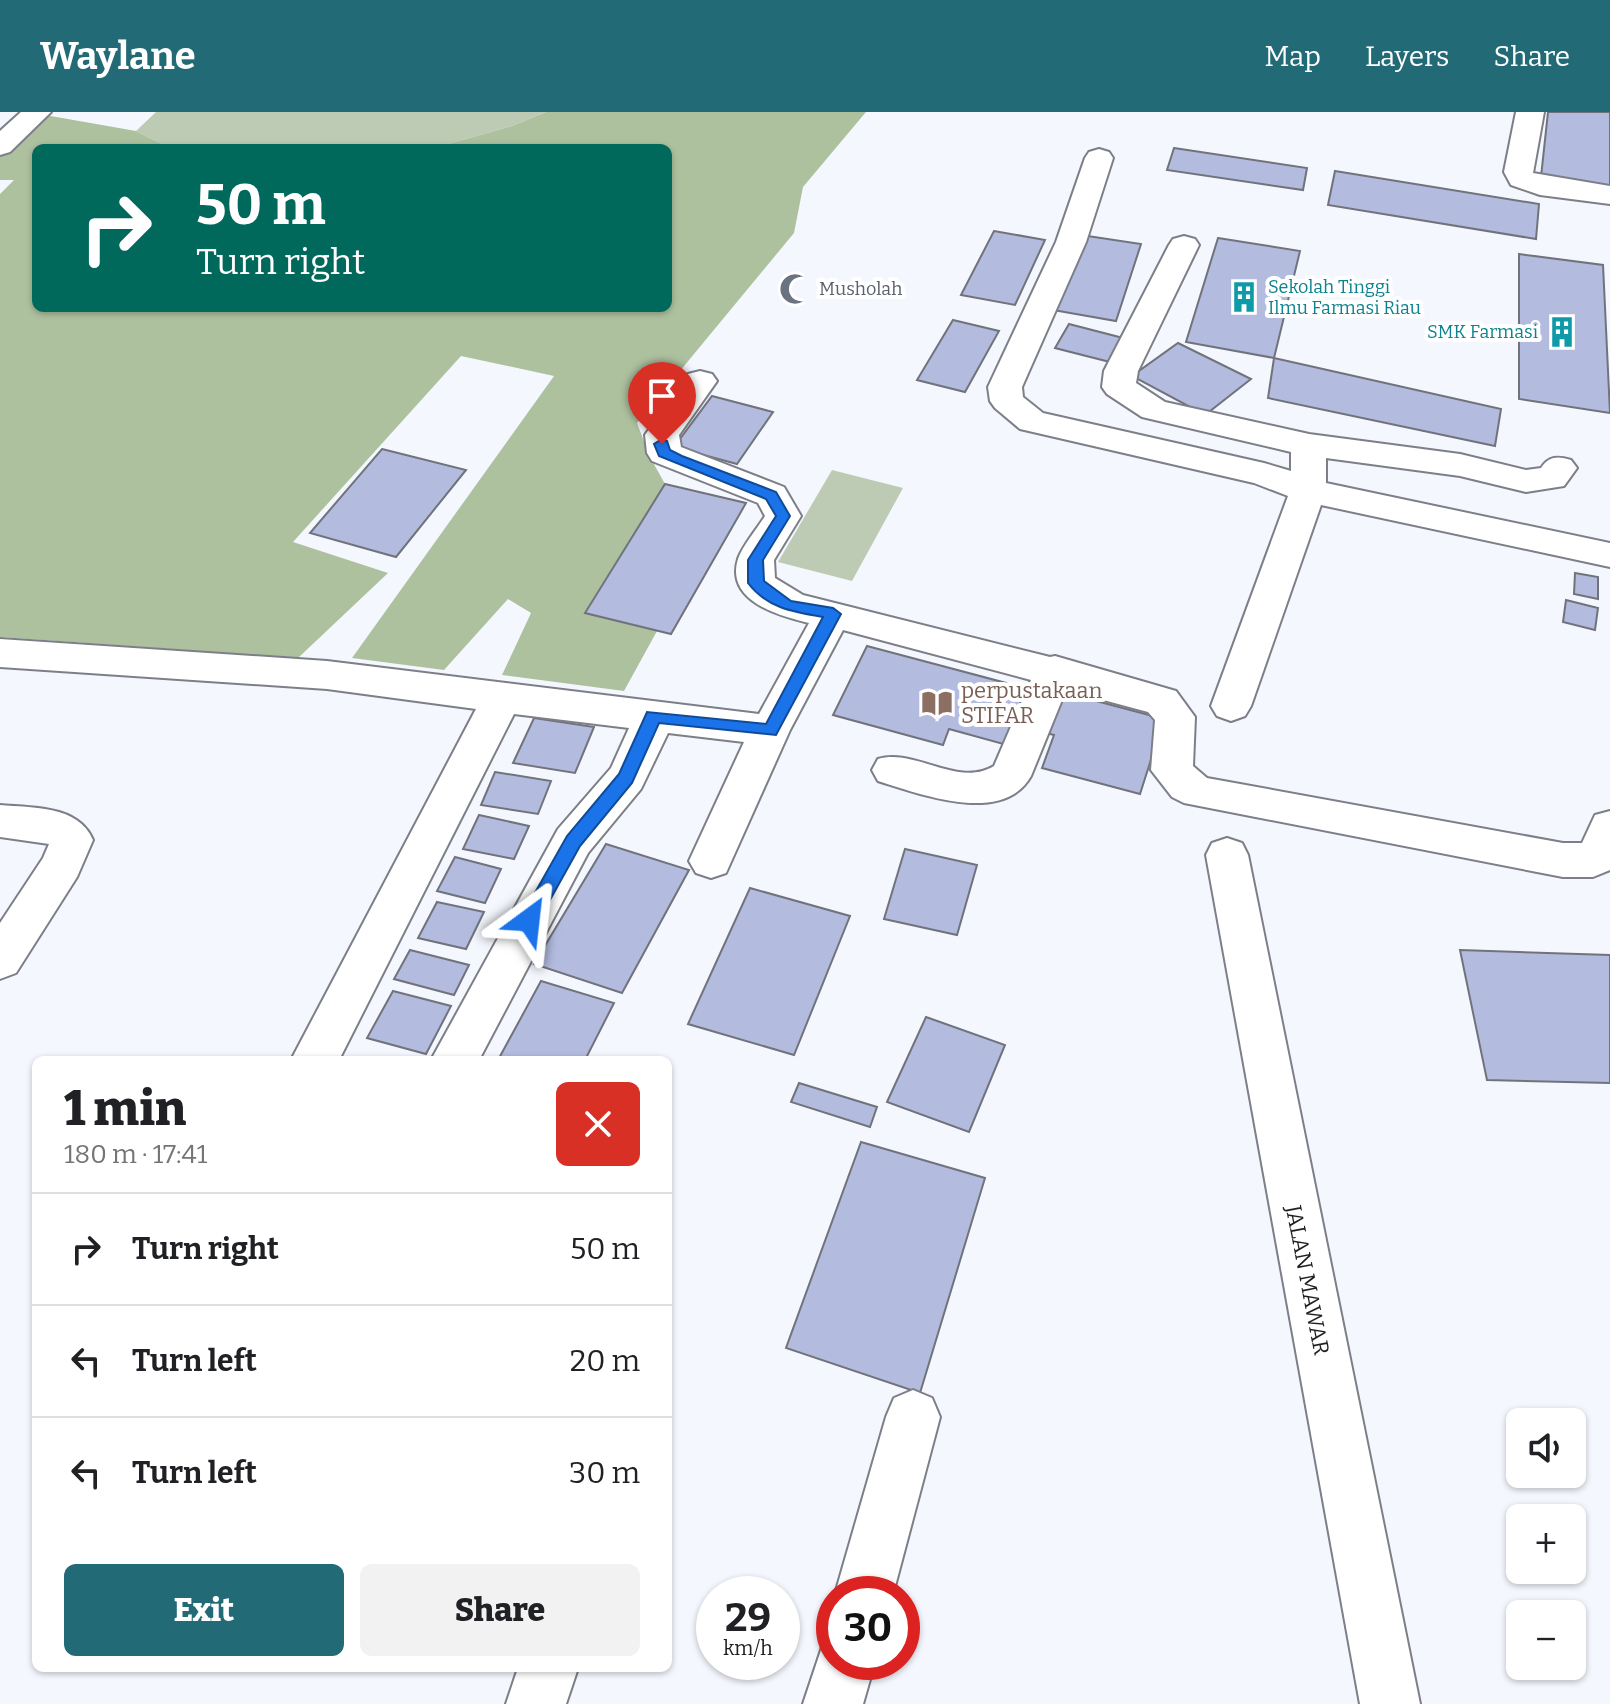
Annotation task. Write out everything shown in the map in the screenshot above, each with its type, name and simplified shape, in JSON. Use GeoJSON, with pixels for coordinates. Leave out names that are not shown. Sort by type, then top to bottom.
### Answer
{"type":"FeatureCollection","features":[{"type":"Feature","properties":{"kind":"street"},"geometry":{"type":"LineString","coordinates":[[0,146],[37,112]]}},
{"type":"Feature","properties":{"kind":"street"},"geometry":{"type":"LineString","coordinates":[[1530,112],[1518,172],[1521,179],[1540,186],[1610,195]]}},
{"type":"Feature","properties":{"kind":"street"},"geometry":{"type":"LineString","coordinates":[[1099,158],[1071,242],[1005,387],[1007,401],[1032,421],[1264,474],[1460,465],[1526,481],[1552,478],[1559,468]]}},
{"type":"Feature","properties":{"kind":"street"},"geometry":{"type":"LineString","coordinates":[[1184,245],[1121,371],[1119,387],[1154,410],[1308,471],[1610,555]]}},
{"type":"Feature","properties":{"kind":"street"},"geometry":{"type":"LineString","coordinates":[[700,381],[662,435],[664,453],[771,495],[783,516],[756,560],[756,583],[772,598],[788,606],[833,614],[1055,670],[1162,701],[1175,717],[1172,770],[1187,786],[1219,796],[1573,860],[1593,860],[1599,855],[1608,840],[1610,827]]}},
{"type":"Feature","properties":{"kind":"street"},"geometry":{"type":"LineString","coordinates":[[1455,507],[1460,465]]}},
{"type":"Feature","properties":{"kind":"street"},"geometry":{"type":"LineString","coordinates":[[1308,471],[1455,507],[1610,538]]}},
{"type":"Feature","properties":{"kind":"street"},"geometry":{"type":"LineString","coordinates":[[1231,706],[1308,471]]}},
{"type":"Feature","properties":{"kind":"street"},"geometry":{"type":"LineString","coordinates":[[711,861],[770,730],[833,614]]}},
{"type":"Feature","properties":{"kind":"street"},"geometry":{"type":"LineString","coordinates":[[0,653],[327,675],[770,730]]}},
{"type":"Feature","properties":{"kind":"street"},"geometry":{"type":"LineString","coordinates":[[893,770],[972,788],[1000,784],[1010,776],[1055,670]]}},
{"type":"Feature","properties":{"kind":"street"},"geometry":{"type":"LineString","coordinates":[[317,1056],[501,698]]}},
{"type":"Feature","properties":{"kind":"street"},"geometry":{"type":"LineString","coordinates":[[457,1056],[573,841],[626,778],[645,741],[653,716]]}},
{"type":"Feature","properties":{"kind":"street"},"geometry":{"type":"LineString","coordinates":[[0,821],[54,827],[70,835],[72,840],[62,865],[0,960]]}},
{"type":"Feature","properties":{"kind":"street","name":"JALAN MAWAR"},"geometry":{"type":"LineString","coordinates":[[1227,855],[1390,1704]]}},
{"type":"Feature","properties":{"kind":"street"},"geometry":{"type":"LineString","coordinates":[[869,1576],[913,1417]]}},
{"type":"Feature","properties":{"kind":"street"},"geometry":{"type":"LineString","coordinates":[[536,1704],[547,1672]]}},
{"type":"Feature","properties":{"kind":"street"},"geometry":{"type":"LineString","coordinates":[[833,1704],[840,1680]]}},
{"type":"Feature","properties":{"kind":"green space"},"geometry":{"type":"Polygon","coordinates":[[[156,112],[546,112],[512,126],[448,144],[162,144],[136,131],[156,112]]]}},
{"type":"Feature","properties":{"kind":"green space"},"geometry":{"type":"Polygon","coordinates":[[[546,112],[866,112],[803,187],[794,233],[637,423],[665,484],[585,612],[657,631],[624,691],[502,675],[531,613],[508,599],[444,670],[352,658],[554,376],[461,356],[293,542],[388,573],[298,658],[0,637],[0,194],[14,180],[0,180],[0,154],[45,115],[136,131],[162,144],[32,144],[32,312],[672,312],[672,144],[448,144],[512,126],[546,112]]]}},
{"type":"Feature","properties":{"kind":"green space"},"geometry":{"type":"Polygon","coordinates":[[[832,470],[903,488],[852,581],[778,562],[832,470]]]}},
{"type":"Feature","properties":{"kind":"building"},"geometry":{"type":"Polygon","coordinates":[[[1548,112],[1610,112],[1610,188],[1541,177],[1548,112]]]}},
{"type":"Feature","properties":{"kind":"building"},"geometry":{"type":"Polygon","coordinates":[[[1174,148],[1307,168],[1303,190],[1167,170],[1174,148]]]}},
{"type":"Feature","properties":{"kind":"building"},"geometry":{"type":"Polygon","coordinates":[[[1335,171],[1539,204],[1536,239],[1328,205],[1335,171]]]}},
{"type":"Feature","properties":{"kind":"building"},"geometry":{"type":"Polygon","coordinates":[[[994,231],[1045,240],[1015,305],[961,295],[994,231]]]}},
{"type":"Feature","properties":{"kind":"building"},"geometry":{"type":"Polygon","coordinates":[[[1081,235],[1141,244],[1116,321],[1053,310],[1081,235]]]}},
{"type":"Feature","properties":{"kind":"building","name":"Sekolah Tinggi Ilmu Farmasi Riau"},"geometry":{"type":"Polygon","coordinates":[[[1218,238],[1300,251],[1274,358],[1186,342],[1218,238]]]}},
{"type":"Feature","properties":{"kind":"building","name":"SMK Farmasi"},"geometry":{"type":"Polygon","coordinates":[[[1519,254],[1603,265],[1610,413],[1519,399],[1519,254]]]}},
{"type":"Feature","properties":{"kind":"building"},"geometry":{"type":"Polygon","coordinates":[[[953,320],[999,331],[965,392],[917,380],[953,320]]]}},
{"type":"Feature","properties":{"kind":"building"},"geometry":{"type":"Polygon","coordinates":[[[1069,324],[1123,338],[1110,362],[1055,348],[1069,324]]]}},
{"type":"Feature","properties":{"kind":"building"},"geometry":{"type":"Polygon","coordinates":[[[1178,343],[1251,379],[1205,415],[1132,376],[1178,343]]]}},
{"type":"Feature","properties":{"kind":"building","name":"Sekolah Tinggi Ilmu Farmasi Riau"},"geometry":{"type":"Polygon","coordinates":[[[1274,358],[1501,409],[1495,446],[1268,398],[1274,358]]]}},
{"type":"Feature","properties":{"kind":"building"},"geometry":{"type":"Polygon","coordinates":[[[712,396],[773,412],[737,464],[674,447],[712,396]]]}},
{"type":"Feature","properties":{"kind":"building"},"geometry":{"type":"Polygon","coordinates":[[[382,449],[466,470],[396,557],[310,533],[382,449]]]}},
{"type":"Feature","properties":{"kind":"building"},"geometry":{"type":"Polygon","coordinates":[[[665,484],[746,503],[671,634],[585,613],[665,484]]]}},
{"type":"Feature","properties":{"kind":"building"},"geometry":{"type":"Polygon","coordinates":[[[1575,573],[1598,577],[1598,599],[1574,594],[1575,573]]]}},
{"type":"Feature","properties":{"kind":"building"},"geometry":{"type":"Polygon","coordinates":[[[1566,600],[1598,608],[1595,630],[1563,622],[1566,600]]]}},
{"type":"Feature","properties":{"kind":"building","name":"perpustakaan STIFAR"},"geometry":{"type":"Polygon","coordinates":[[[867,646],[1040,692],[1018,748],[949,729],[943,745],[833,715],[867,646]]]}},
{"type":"Feature","properties":{"kind":"building"},"geometry":{"type":"Polygon","coordinates":[[[1070,694],[1164,719],[1140,794],[1042,768],[1054,735],[1042,732],[1057,696],[1068,699],[1070,694]]]}},
{"type":"Feature","properties":{"kind":"building"},"geometry":{"type":"Polygon","coordinates":[[[534,718],[594,727],[575,773],[513,763],[534,718]]]}},
{"type":"Feature","properties":{"kind":"building"},"geometry":{"type":"Polygon","coordinates":[[[495,772],[551,781],[538,814],[481,805],[495,772]]]}},
{"type":"Feature","properties":{"kind":"building"},"geometry":{"type":"Polygon","coordinates":[[[479,815],[529,826],[514,859],[463,849],[479,815]]]}},
{"type":"Feature","properties":{"kind":"building"},"geometry":{"type":"Polygon","coordinates":[[[606,844],[689,870],[622,993],[534,964],[606,844]]]}},
{"type":"Feature","properties":{"kind":"building"},"geometry":{"type":"Polygon","coordinates":[[[905,849],[977,865],[957,935],[884,919],[905,849]]]}},
{"type":"Feature","properties":{"kind":"building"},"geometry":{"type":"Polygon","coordinates":[[[455,857],[501,869],[485,903],[437,891],[455,857]]]}},
{"type":"Feature","properties":{"kind":"building"},"geometry":{"type":"Polygon","coordinates":[[[750,888],[850,916],[794,1055],[688,1024],[750,888]]]}},
{"type":"Feature","properties":{"kind":"building"},"geometry":{"type":"Polygon","coordinates":[[[437,902],[484,912],[466,949],[418,938],[437,902]]]}},
{"type":"Feature","properties":{"kind":"building"},"geometry":{"type":"Polygon","coordinates":[[[410,950],[469,965],[454,995],[394,979],[410,950]]]}},
{"type":"Feature","properties":{"kind":"building"},"geometry":{"type":"Polygon","coordinates":[[[1460,950],[1610,955],[1610,1083],[1487,1080],[1460,950]]]}},
{"type":"Feature","properties":{"kind":"building"},"geometry":{"type":"Polygon","coordinates":[[[541,981],[614,1003],[587,1056],[500,1056],[541,981]]]}},
{"type":"Feature","properties":{"kind":"building"},"geometry":{"type":"Polygon","coordinates":[[[393,991],[451,1006],[426,1054],[367,1038],[393,991]]]}},
{"type":"Feature","properties":{"kind":"building"},"geometry":{"type":"Polygon","coordinates":[[[926,1017],[1005,1045],[969,1132],[887,1102],[926,1017]]]}},
{"type":"Feature","properties":{"kind":"building"},"geometry":{"type":"Polygon","coordinates":[[[799,1083],[877,1107],[870,1127],[791,1102],[799,1083]]]}},
{"type":"Feature","properties":{"kind":"building"},"geometry":{"type":"Polygon","coordinates":[[[861,1142],[985,1178],[920,1393],[786,1348],[861,1142]]]}},
{"type":"Feature","properties":{"kind":"place","name":"Musholah"},"geometry":{"type":"Point","coordinates":[795,289]}},
{"type":"Feature","properties":{"kind":"place","name":"Sekolah Tinggi Ilmu Farmasi Riau"},"geometry":{"type":"Point","coordinates":[1244,297]}},
{"type":"Feature","properties":{"kind":"place","name":"SMK Farmasi"},"geometry":{"type":"Point","coordinates":[1562,332]}},
{"type":"Feature","properties":{"kind":"place","name":"perpustakaan STIFAR"},"geometry":{"type":"Point","coordinates":[937,703]}},
{"type":"Feature","properties":{"kind":"route"},"geometry":{"type":"LineString","coordinates":[[529,920],[573,841],[626,778],[645,741],[653,716],[770,730],[833,614],[788,606],[772,598],[756,583],[756,560],[783,516],[771,495],[677,460],[664,453],[662,444]]}}]}
